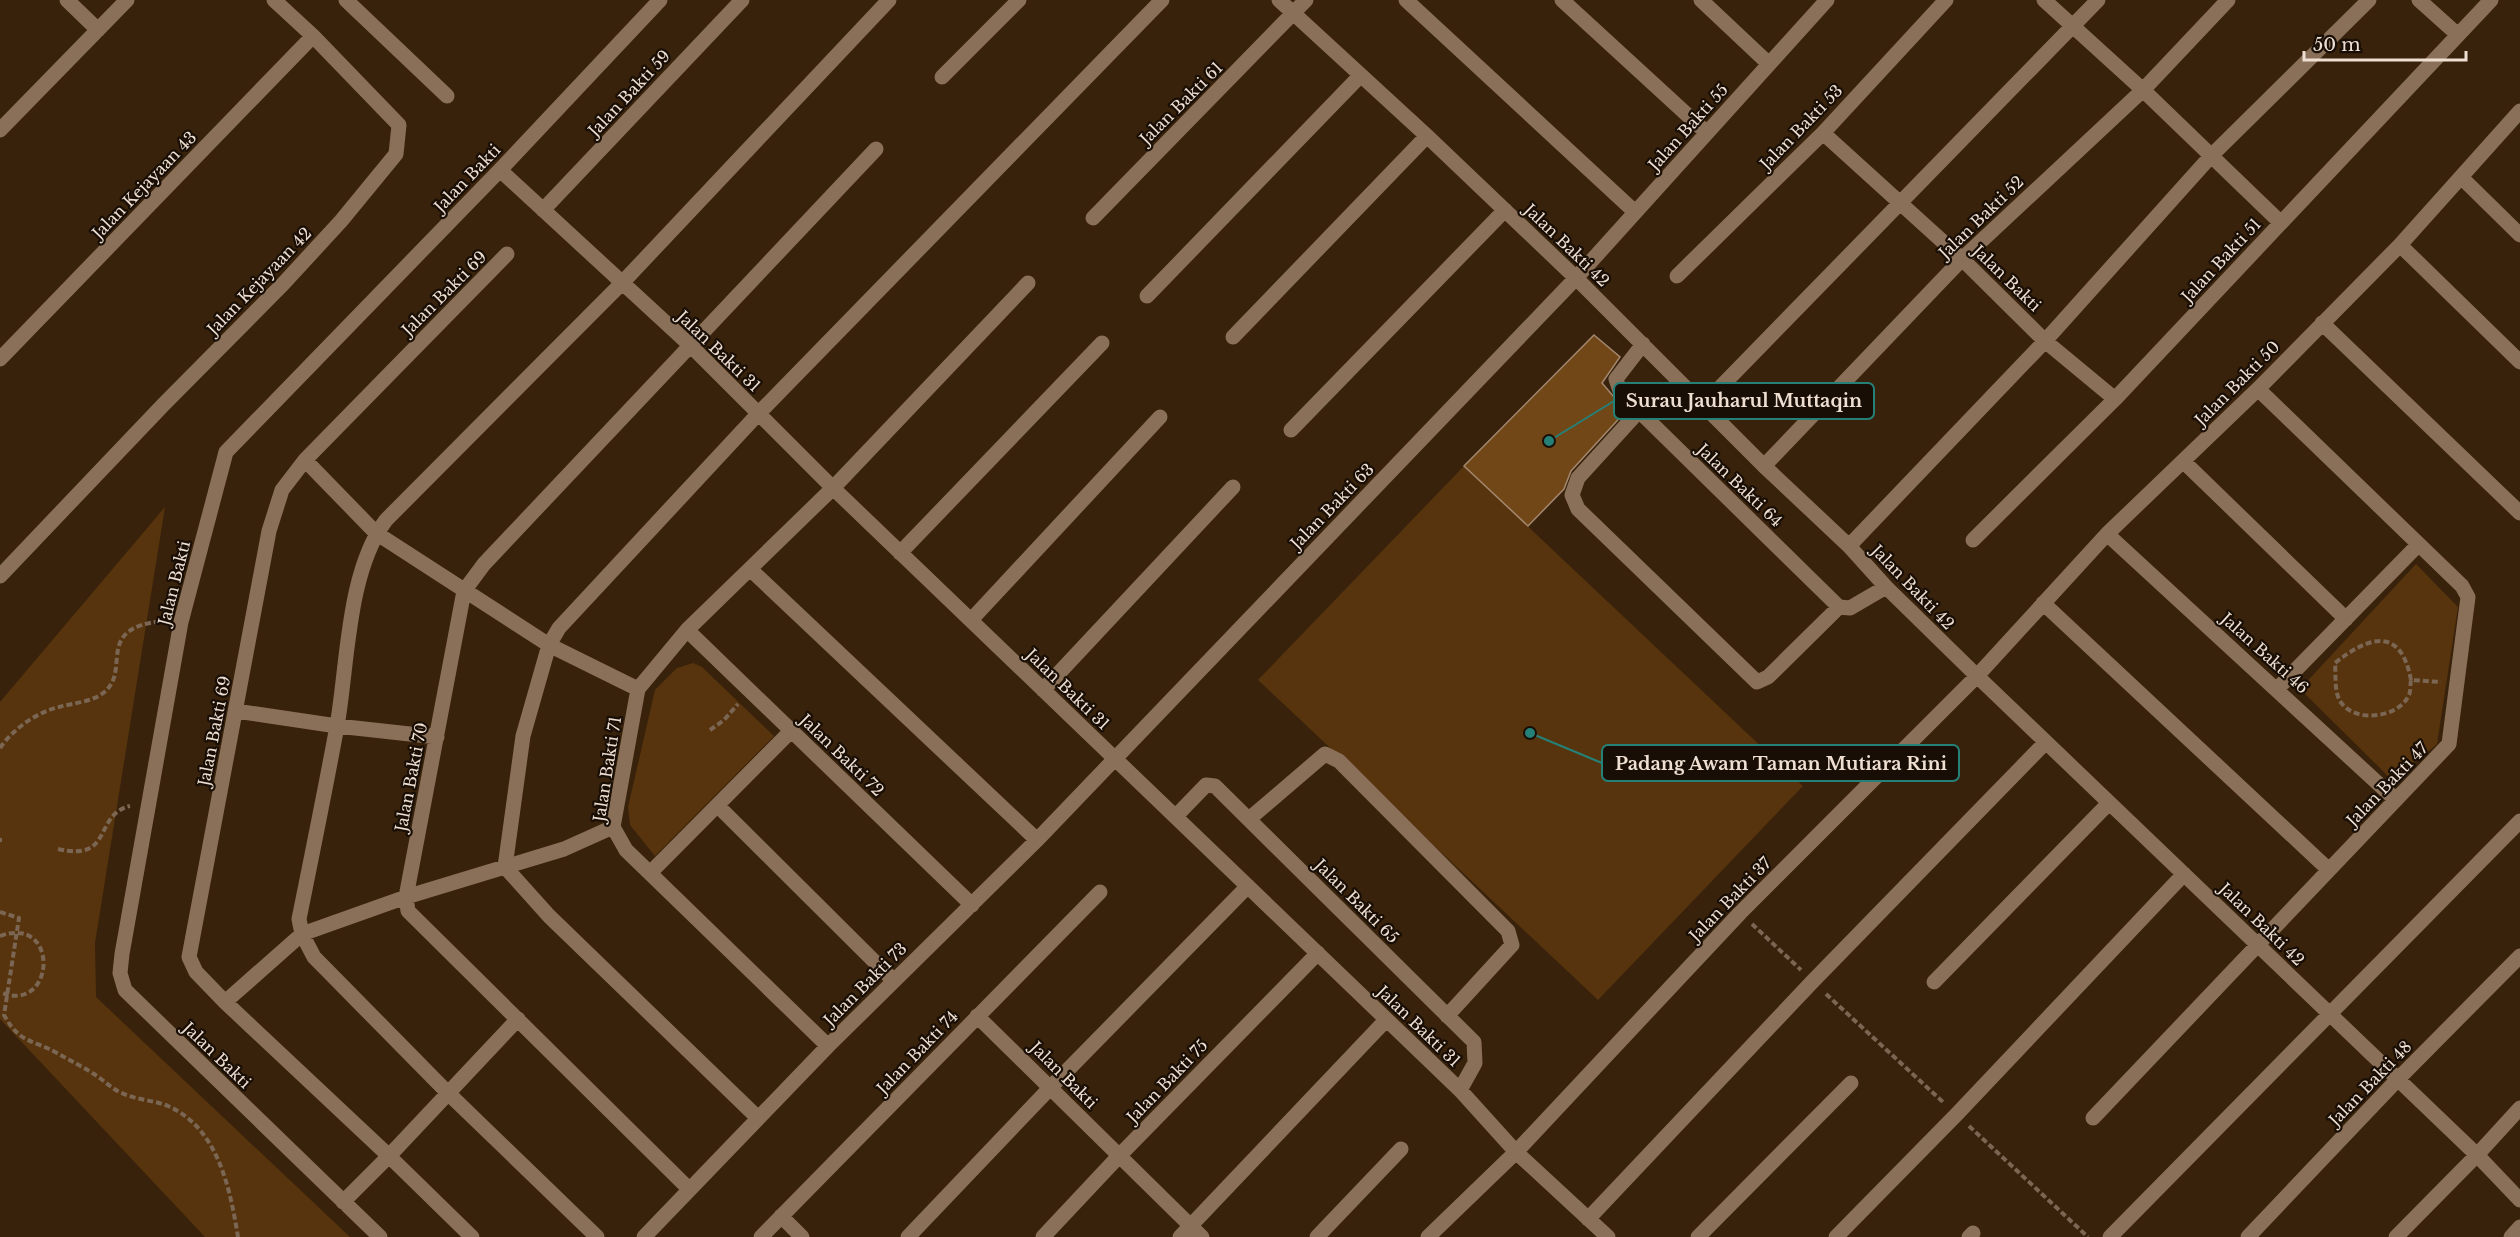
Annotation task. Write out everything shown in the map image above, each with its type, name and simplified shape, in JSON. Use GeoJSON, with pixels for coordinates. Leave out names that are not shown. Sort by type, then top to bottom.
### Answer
{"type":"FeatureCollection","features":[{"type":"Feature","properties":{"kind":"street"},"geometry":{"type":"LineString","coordinates":[[68,0],[98,30]]}},
{"type":"Feature","properties":{"kind":"street"},"geometry":{"type":"LineString","coordinates":[[1,128],[127,0]]}},
{"type":"Feature","properties":{"kind":"street","name":"Jalan Kejayaan 42"},"geometry":{"type":"LineString","coordinates":[[0,576],[164,404],[283,284],[396,154],[399,126],[313,36],[274,0]]}},
{"type":"Feature","properties":{"kind":"street"},"geometry":{"type":"LineString","coordinates":[[346,0],[447,96]]}},
{"type":"Feature","properties":{"kind":"street","name":"Jalan Bakti"},"geometry":{"type":"LineString","coordinates":[[380,1237],[124,990],[120,973],[121,963],[181,622],[226,452],[500,170],[660,0]]}},
{"type":"Feature","properties":{"kind":"street","name":"Jalan Bakti 59"},"geometry":{"type":"LineString","coordinates":[[543,210],[742,0]]}},
{"type":"Feature","properties":{"kind":"street"},"geometry":{"type":"LineString","coordinates":[[597,1237],[448,1093],[314,957],[302,933],[299,919],[337,726],[358,580],[376,533],[386,520],[622,284],[888,0]]}},
{"type":"Feature","properties":{"kind":"street"},"geometry":{"type":"LineString","coordinates":[[942,77],[1019,0]]}},
{"type":"Feature","properties":{"kind":"street"},"geometry":{"type":"LineString","coordinates":[[758,1118],[549,916],[506,867],[523,735],[549,645],[559,628],[758,414],[1162,0]]}},
{"type":"Feature","properties":{"kind":"street","name":"Jalan Bakti 42"},"geometry":{"type":"LineString","coordinates":[[1279,0],[1427,135],[1576,278],[1764,466],[1850,546],[1886,587],[1977,676],[2477,1155],[2520,1200]]}},
{"type":"Feature","properties":{"kind":"street","name":"Jalan Bakti 61"},"geometry":{"type":"LineString","coordinates":[[1093,218],[1306,0]]}},
{"type":"Feature","properties":{"kind":"street"},"geometry":{"type":"LineString","coordinates":[[1406,0],[1635,212]]}},
{"type":"Feature","properties":{"kind":"street"},"geometry":{"type":"LineString","coordinates":[[1562,0],[1707,133]]}},
{"type":"Feature","properties":{"kind":"street"},"geometry":{"type":"LineString","coordinates":[[1701,0],[1769,64]]}},
{"type":"Feature","properties":{"kind":"street","name":"Jalan Bakti 55"},"geometry":{"type":"LineString","coordinates":[[1576,278],[1827,0]]}},
{"type":"Feature","properties":{"kind":"street","name":"Jalan Bakti 53"},"geometry":{"type":"LineString","coordinates":[[1677,276],[1823,133],[1946,0]]}},
{"type":"Feature","properties":{"kind":"street"},"geometry":{"type":"LineString","coordinates":[[2044,0],[2143,90],[2281,223]]}},
{"type":"Feature","properties":{"kind":"street"},"geometry":{"type":"LineString","coordinates":[[1703,405],[2098,0]]}},
{"type":"Feature","properties":{"kind":"street","name":"Jalan Bakti 52"},"geometry":{"type":"LineString","coordinates":[[1764,466],[1962,259],[2143,90],[2228,0]]}},
{"type":"Feature","properties":{"kind":"street"},"geometry":{"type":"LineString","coordinates":[[1850,546],[2045,341],[2211,156],[2369,0]]}},
{"type":"Feature","properties":{"kind":"street"},"geometry":{"type":"LineString","coordinates":[[2419,0],[2458,35]]}},
{"type":"Feature","properties":{"kind":"street","name":"Jalan Bakti 51"},"geometry":{"type":"LineString","coordinates":[[1973,540],[2115,399],[2491,0]]}},
{"type":"Feature","properties":{"kind":"street","name":"Jalan Kejayaan 43"},"geometry":{"type":"LineString","coordinates":[[0,359],[313,36]]}},
{"type":"Feature","properties":{"kind":"street"},"geometry":{"type":"LineString","coordinates":[[1147,296],[1360,76]]}},
{"type":"Feature","properties":{"kind":"street","name":"Jalan Bakti 50"},"geometry":{"type":"LineString","coordinates":[[1977,676],[2107,534],[2258,388],[2400,245],[2520,111]]}},
{"type":"Feature","properties":{"kind":"street","name":"Jalan Bakti"},"geometry":{"type":"LineString","coordinates":[[1823,133],[1962,259],[2045,341],[2115,399]]}},
{"type":"Feature","properties":{"kind":"street"},"geometry":{"type":"LineString","coordinates":[[1233,337],[1427,135]]}},
{"type":"Feature","properties":{"kind":"street","name":"Jalan Bakti 70"},"geometry":{"type":"LineString","coordinates":[[406,897],[464,591],[484,564],[876,149]]}},
{"type":"Feature","properties":{"kind":"street","name":"Jalan Bakti 31"},"geometry":{"type":"LineString","coordinates":[[500,170],[691,346],[900,553],[1460,1090],[1516,1152],[1608,1237]]}},
{"type":"Feature","properties":{"kind":"street"},"geometry":{"type":"LineString","coordinates":[[2461,177],[2520,235]]}},
{"type":"Feature","properties":{"kind":"street"},"geometry":{"type":"LineString","coordinates":[[1291,430],[1505,210]]}},
{"type":"Feature","properties":{"kind":"street"},"geometry":{"type":"LineString","coordinates":[[2400,245],[2520,362]]}},
{"type":"Feature","properties":{"kind":"street","name":"Jalan Bakti 69"},"geometry":{"type":"LineString","coordinates":[[389,1156],[225,1002],[196,972],[189,957],[269,531],[282,490],[305,460],[507,254]]}},
{"type":"Feature","properties":{"kind":"street","name":"Jalan Bakti 63"},"geometry":{"type":"LineString","coordinates":[[1114,759],[1576,278]]}},
{"type":"Feature","properties":{"kind":"street","name":"Jalan Bakti 71"},"geometry":{"type":"LineString","coordinates":[[828,1046],[626,849],[613,827],[639,689],[687,630],[833,488],[1028,283]]}},
{"type":"Feature","properties":{"kind":"street"},"geometry":{"type":"LineString","coordinates":[[2322,324],[2520,513]]}},
{"type":"Feature","properties":{"kind":"street"},"geometry":{"type":"LineString","coordinates":[[900,553],[1102,343]]}},
{"type":"Feature","properties":{"kind":"street","name":"Jalan Bakti 64"},"geometry":{"type":"LineString","coordinates":[[1643,344],[1616,378],[1620,391],[1839,606]]}},
{"type":"Feature","properties":{"kind":"street","name":"Jalan Bakti 47"},"geometry":{"type":"LineString","coordinates":[[2093,1118],[2449,744],[2468,597],[2462,586],[2258,388]]}},
{"type":"Feature","properties":{"kind":"street"},"geometry":{"type":"LineString","coordinates":[[1639,411],[1578,478],[1572,495],[1578,509],[1757,682],[1768,676],[1839,606],[1850,608],[1886,587]]}},
{"type":"Feature","properties":{"kind":"street"},"geometry":{"type":"LineString","coordinates":[[971,620],[1160,417]]}},
{"type":"Feature","properties":{"kind":"street"},"geometry":{"type":"LineString","coordinates":[[305,460],[376,533],[549,645],[639,689]]}},
{"type":"Feature","properties":{"kind":"street"},"geometry":{"type":"LineString","coordinates":[[2183,461],[2346,619]]}},
{"type":"Feature","properties":{"kind":"street"},"geometry":{"type":"LineString","coordinates":[[1043,690],[1233,487]]}},
{"type":"Feature","properties":{"kind":"street","name":"Jalan Bakti 46"},"geometry":{"type":"LineString","coordinates":[[2107,534],[2396,800]]}},
{"type":"Feature","properties":{"kind":"street"},"geometry":{"type":"LineString","coordinates":[[2277,689],[2418,545]]}},
{"type":"Feature","properties":{"kind":"street"},"geometry":{"type":"LineString","coordinates":[[750,569],[1037,840]]}},
{"type":"Feature","properties":{"kind":"street"},"geometry":{"type":"LineString","coordinates":[[2043,603],[2329,870]]}},
{"type":"Feature","properties":{"kind":"street","name":"Jalan Bakti 72"},"geometry":{"type":"LineString","coordinates":[[687,630],[972,904]]}},
{"type":"Feature","properties":{"kind":"street","name":"Jalan Bakti 37"},"geometry":{"type":"LineString","coordinates":[[1439,1233],[1740,913],[1977,676]]}},
{"type":"Feature","properties":{"kind":"street"},"geometry":{"type":"LineString","coordinates":[[236,711],[337,726],[437,737]]}},
{"type":"Feature","properties":{"kind":"street"},"geometry":{"type":"LineString","coordinates":[[651,872],[791,730]]}},
{"type":"Feature","properties":{"kind":"street"},"geometry":{"type":"LineString","coordinates":[[1588,1219],[1813,981],[2046,742]]}},
{"type":"Feature","properties":{"kind":"street"},"geometry":{"type":"LineString","coordinates":[[1249,819],[1325,754],[1339,761],[1508,931],[1512,945],[1447,1016]]}},
{"type":"Feature","properties":{"kind":"street","name":"Jalan Bakti 73"},"geometry":{"type":"LineString","coordinates":[[644,1237],[688,1188],[1037,840],[1114,759]]}},
{"type":"Feature","properties":{"kind":"street","name":"Jalan Bakti 65"},"geometry":{"type":"LineString","coordinates":[[1176,816],[1206,785],[1215,786],[1474,1042],[1475,1063],[1460,1090]]}},
{"type":"Feature","properties":{"kind":"street"},"geometry":{"type":"LineString","coordinates":[[1934,982],[2109,803]]}},
{"type":"Feature","properties":{"kind":"street"},"geometry":{"type":"LineString","coordinates":[[718,806],[894,981]]}},
{"type":"Feature","properties":{"kind":"street"},"geometry":{"type":"LineString","coordinates":[[2110,1237],[2520,821]]}},
{"type":"Feature","properties":{"kind":"street"},"geometry":{"type":"LineString","coordinates":[[225,1002],[302,933],[406,897],[564,849],[613,827]]}},
{"type":"Feature","properties":{"kind":"street"},"geometry":{"type":"LineString","coordinates":[[1836,1237],[1956,1115],[2184,874]]}},
{"type":"Feature","properties":{"kind":"street"},"geometry":{"type":"LineString","coordinates":[[908,1237],[1248,886]]}},
{"type":"Feature","properties":{"kind":"street","name":"Jalan Bakti 74"},"geometry":{"type":"LineString","coordinates":[[761,1237],[1100,892]]}},
{"type":"Feature","properties":{"kind":"street"},"geometry":{"type":"LineString","coordinates":[[406,897],[408,911],[688,1188]]}},
{"type":"Feature","properties":{"kind":"street","name":"Jalan Bakti 75"},"geometry":{"type":"LineString","coordinates":[[1043,1237],[1318,953]]}},
{"type":"Feature","properties":{"kind":"street","name":"Jalan Bakti 48"},"geometry":{"type":"LineString","coordinates":[[2248,1237],[2398,1079],[2520,956]]}},
{"type":"Feature","properties":{"kind":"street","name":"Jalan Bakti"},"geometry":{"type":"LineString","coordinates":[[977,1016],[1051,1087],[1191,1233]]}},
{"type":"Feature","properties":{"kind":"street"},"geometry":{"type":"LineString","coordinates":[[343,1202],[518,1019]]}},
{"type":"Feature","properties":{"kind":"street"},"geometry":{"type":"LineString","coordinates":[[1191,1233],[1386,1020]]}},
{"type":"Feature","properties":{"kind":"street"},"geometry":{"type":"LineString","coordinates":[[1698,1237],[1851,1083]]}},
{"type":"Feature","properties":{"kind":"street"},"geometry":{"type":"LineString","coordinates":[[2396,1237],[2520,1108]]}},
{"type":"Feature","properties":{"kind":"street"},"geometry":{"type":"LineString","coordinates":[[1317,1237],[1401,1149]]}},
{"type":"Feature","properties":{"kind":"street"},"geometry":{"type":"LineString","coordinates":[[389,1156],[472,1237]]}},
{"type":"Feature","properties":{"kind":"street"},"geometry":{"type":"LineString","coordinates":[[781,1216],[802,1237]]}},
{"type":"Feature","properties":{"kind":"street"},"geometry":{"type":"LineString","coordinates":[[2511,1237],[2520,1227]]}},
{"type":"Feature","properties":{"kind":"path"},"geometry":{"type":"LineString","coordinates":[[0,748],[6,739],[38,713],[83,702],[103,693],[111,683],[117,658],[116,647],[124,634],[147,623],[181,622]]}},
{"type":"Feature","properties":{"kind":"path"},"geometry":{"type":"LineString","coordinates":[[2378,641],[2395,644],[2404,655],[2411,681],[2409,695],[2400,704],[2386,714],[2366,717],[2352,711],[2340,701],[2336,686],[2335,663],[2354,648],[2378,641]]}},
{"type":"Feature","properties":{"kind":"path"},"geometry":{"type":"LineString","coordinates":[[2411,681],[2457,683]]}},
{"type":"Feature","properties":{"kind":"path"},"geometry":{"type":"LineString","coordinates":[[710,730],[724,720],[750,691]]}},
{"type":"Feature","properties":{"kind":"path"},"geometry":{"type":"LineString","coordinates":[[58,849],[83,851],[95,846],[113,814],[120,808],[130,806],[148,809]]}},
{"type":"Feature","properties":{"kind":"path"},"geometry":{"type":"LineString","coordinates":[[0,912],[19,918],[4,1015],[11,1028],[24,1040],[47,1048],[126,1095],[168,1106],[184,1115],[201,1130],[216,1152],[232,1201],[238,1237]]}},
{"type":"Feature","properties":{"kind":"path"},"geometry":{"type":"LineString","coordinates":[[1740,913],[2088,1237]]}},
{"type":"Feature","properties":{"kind":"path"},"geometry":{"type":"LineString","coordinates":[[0,936],[18,933],[29,936],[38,944],[45,964],[38,985],[18,995],[7,995],[0,992]]}},
{"type":"Feature","properties":{"kind":"shaded area"},"geometry":{"type":"Polygon","coordinates":[[[1464,466],[1803,786],[1598,1000],[1258,680],[1464,466]]]}},
{"type":"Feature","properties":{"kind":"shaded area"},"geometry":{"type":"Polygon","coordinates":[[[165,507],[95,943],[96,997],[350,1237],[205,1237],[0,1019],[0,702],[165,507]]]}},
{"type":"Feature","properties":{"kind":"shaded area"},"geometry":{"type":"Polygon","coordinates":[[[2416,564],[2458,607],[2437,744],[2393,781],[2300,689],[2416,564]]]}},
{"type":"Feature","properties":{"kind":"shaded area"},"geometry":{"type":"Polygon","coordinates":[[[693,663],[702,667],[774,736],[655,856],[630,825],[628,807],[655,690],[677,668],[693,663]]]}},
{"type":"Feature","properties":{"kind":"building"},"geometry":{"type":"Polygon","coordinates":[[[1594,335],[1620,357],[1602,383],[1626,411],[1571,471],[1564,489],[1528,526],[1464,466],[1594,335]]]}},
{"type":"Feature","properties":{"kind":"place","name":"Surau Jauharul Muttaqin"},"geometry":{"type":"Point","coordinates":[1549,441]}},
{"type":"Feature","properties":{"kind":"place","name":"Padang Awam Taman Mutiara Rini"},"geometry":{"type":"Point","coordinates":[1530,733]}}]}
